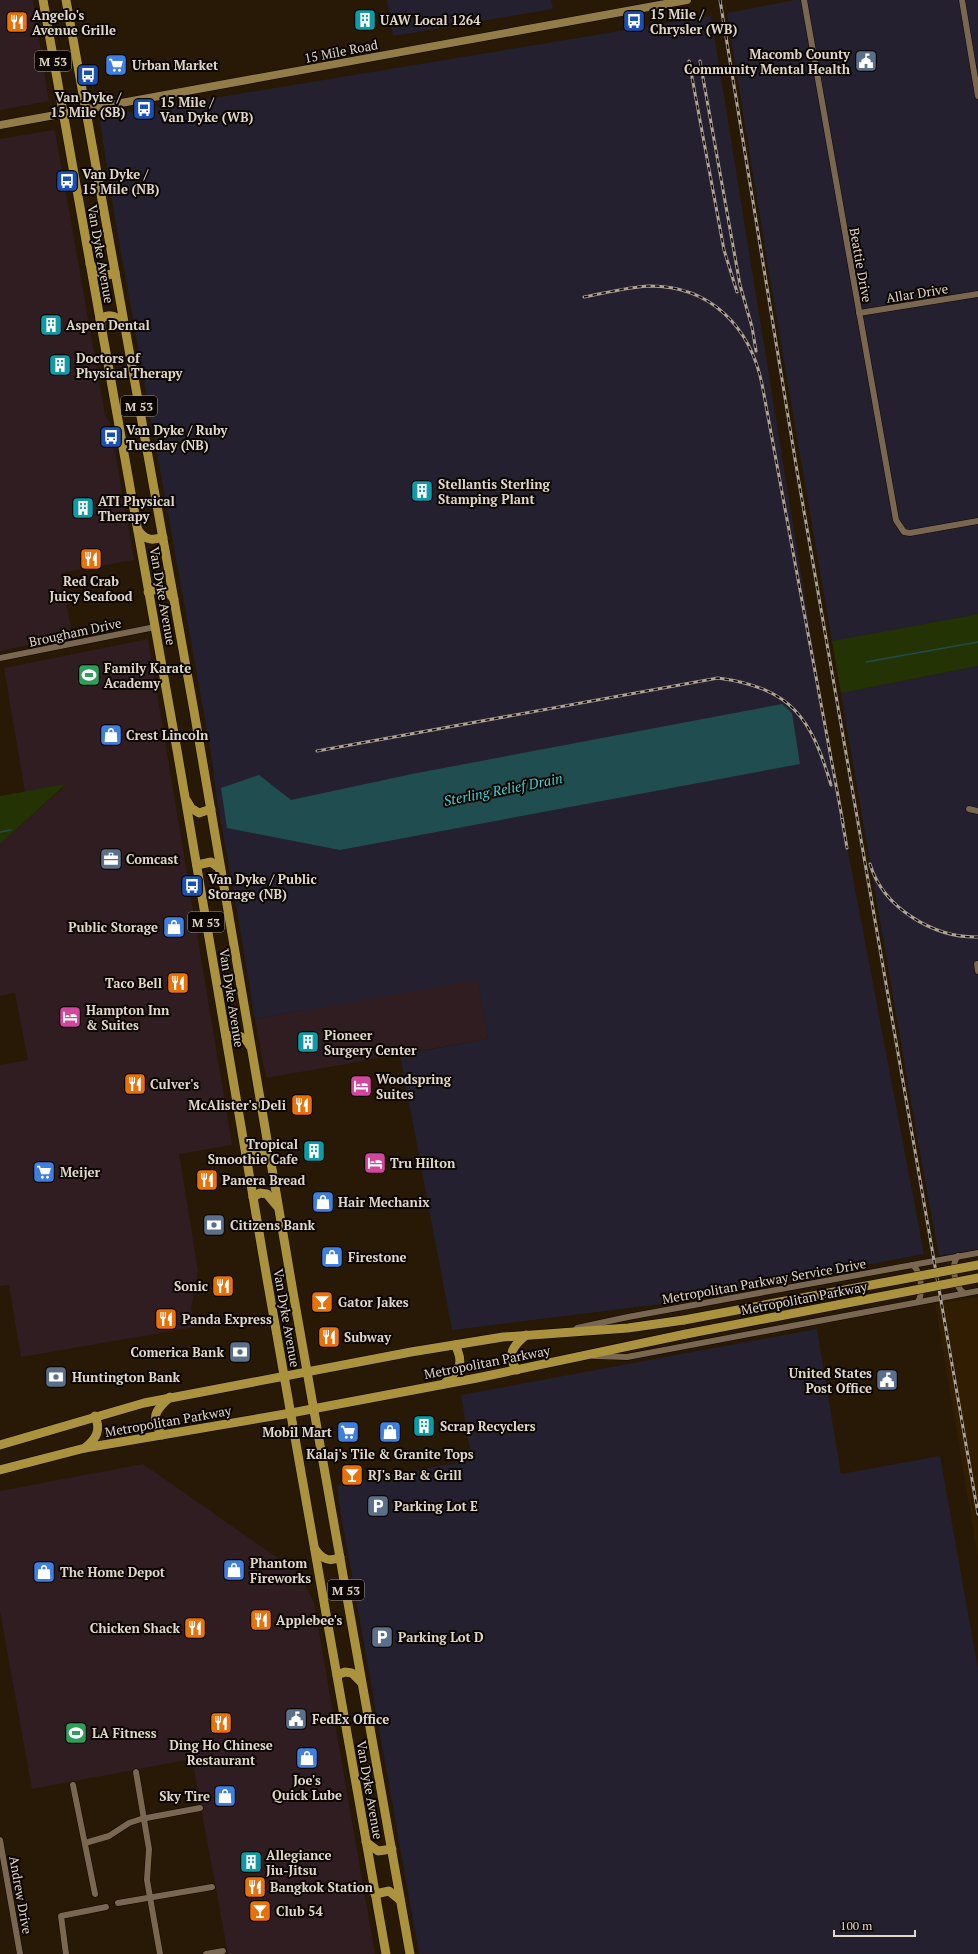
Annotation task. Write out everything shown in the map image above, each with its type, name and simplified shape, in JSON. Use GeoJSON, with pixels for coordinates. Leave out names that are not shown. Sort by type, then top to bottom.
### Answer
{"type":"FeatureCollection","features":[{"type":"Feature","properties":{"kind":"main road","name":"Van Dyke Avenue"},"geometry":{"type":"LineString","coordinates":[[42,0],[186,800],[284,1376],[386,1954]]}},
{"type":"Feature","properties":{"kind":"main road","name":"Van Dyke Avenue"},"geometry":{"type":"LineString","coordinates":[[66,0],[211,809],[307,1372],[410,1954]]}},
{"type":"Feature","properties":{"kind":"main road","name":"15 Mile Road"},"geometry":{"type":"LineString","coordinates":[[0,125],[687,0]]}},
{"type":"Feature","properties":{"kind":"main road"},"geometry":{"type":"LineString","coordinates":[[90,264],[100,274],[109,275],[115,272]]}},
{"type":"Feature","properties":{"kind":"main road"},"geometry":{"type":"LineString","coordinates":[[100,319],[107,316],[115,316],[125,326]]}},
{"type":"Feature","properties":{"kind":"main road"},"geometry":{"type":"LineString","coordinates":[[138,530],[142,536],[151,540],[163,537]]}},
{"type":"Feature","properties":{"kind":"main road"},"geometry":{"type":"LineString","coordinates":[[148,592],[160,588],[168,592],[174,599]]}},
{"type":"Feature","properties":{"kind":"main road"},"geometry":{"type":"LineString","coordinates":[[186,800],[191,808],[199,813],[211,809]]}},
{"type":"Feature","properties":{"kind":"main road"},"geometry":{"type":"LineString","coordinates":[[196,865],[210,862],[218,867],[222,875]]}},
{"type":"Feature","properties":{"kind":"main road"},"geometry":{"type":"LineString","coordinates":[[226,1036],[238,1034],[242,1036],[252,1049]]}},
{"type":"Feature","properties":{"kind":"main road"},"geometry":{"type":"LineString","coordinates":[[244,1144],[255,1156],[270,1154]]}},
{"type":"Feature","properties":{"kind":"main road"},"geometry":{"type":"LineString","coordinates":[[253,1197],[260,1193],[267,1194],[280,1211]]}},
{"type":"Feature","properties":{"kind":"main road","name":"Metropolitan Parkway"},"geometry":{"type":"LineString","coordinates":[[0,1445],[95,1416],[170,1397],[284,1376],[455,1345],[526,1335],[628,1328],[684,1320],[978,1265]]}},
{"type":"Feature","properties":{"kind":"main road","name":"Metropolitan Parkway"},"geometry":{"type":"LineString","coordinates":[[0,1470],[85,1448],[291,1413],[445,1384],[686,1334],[978,1278]]}},
{"type":"Feature","properties":{"kind":"main road"},"geometry":{"type":"LineString","coordinates":[[517,1370],[511,1360],[511,1352],[516,1344],[526,1335]]}},
{"type":"Feature","properties":{"kind":"main road"},"geometry":{"type":"LineString","coordinates":[[445,1384],[459,1367],[460,1357],[455,1345]]}},
{"type":"Feature","properties":{"kind":"main road"},"geometry":{"type":"LineString","coordinates":[[162,1435],[156,1425],[155,1416],[162,1404],[170,1397]]}},
{"type":"Feature","properties":{"kind":"main road"},"geometry":{"type":"LineString","coordinates":[[85,1448],[97,1434],[98,1425],[95,1416]]}},
{"type":"Feature","properties":{"kind":"main road"},"geometry":{"type":"LineString","coordinates":[[315,1549],[319,1555],[327,1560],[334,1560],[340,1557]]}},
{"type":"Feature","properties":{"kind":"main road"},"geometry":{"type":"LineString","coordinates":[[337,1675],[345,1672],[352,1673],[359,1678],[363,1685]]}},
{"type":"Feature","properties":{"kind":"main road"},"geometry":{"type":"LineString","coordinates":[[366,1842],[378,1851],[392,1849]]}},
{"type":"Feature","properties":{"kind":"main road"},"geometry":{"type":"LineString","coordinates":[[375,1894],[389,1891],[400,1900]]}},
{"type":"Feature","properties":{"kind":"street","name":"Beattie Drive"},"geometry":{"type":"LineString","coordinates":[[804,0],[894,514],[899,526],[904,532],[914,532],[978,521]]}},
{"type":"Feature","properties":{"kind":"street"},"geometry":{"type":"LineString","coordinates":[[962,0],[978,96]]}},
{"type":"Feature","properties":{"kind":"street","name":"Allar Drive"},"geometry":{"type":"LineString","coordinates":[[859,313],[978,294]]}},
{"type":"Feature","properties":{"kind":"street","name":"Brougham Drive"},"geometry":{"type":"LineString","coordinates":[[0,658],[155,627]]}},
{"type":"Feature","properties":{"kind":"street"},"geometry":{"type":"LineString","coordinates":[[969,809],[978,811]]}},
{"type":"Feature","properties":{"kind":"street"},"geometry":{"type":"LineString","coordinates":[[977,964],[978,971]]}},
{"type":"Feature","properties":{"kind":"street","name":"Metropolitan Parkway Service Drive"},"geometry":{"type":"LineString","coordinates":[[554,1333],[628,1317],[978,1252]]}},
{"type":"Feature","properties":{"kind":"street"},"geometry":{"type":"LineString","coordinates":[[958,1256],[954,1265],[956,1279],[960,1290],[964,1293]]}},
{"type":"Feature","properties":{"kind":"street"},"geometry":{"type":"LineString","coordinates":[[912,1265],[918,1272],[921,1293],[918,1302]]}},
{"type":"Feature","properties":{"kind":"street"},"geometry":{"type":"LineString","coordinates":[[586,1355],[627,1357],[978,1291]]}},
{"type":"Feature","properties":{"kind":"street"},"geometry":{"type":"LineString","coordinates":[[136,1772],[149,1849],[147,1876],[160,1954]]}},
{"type":"Feature","properties":{"kind":"street"},"geometry":{"type":"LineString","coordinates":[[73,1785],[95,1894]]}},
{"type":"Feature","properties":{"kind":"street"},"geometry":{"type":"LineString","coordinates":[[84,1843],[109,1836],[129,1823],[144,1818],[200,1808]]}},
{"type":"Feature","properties":{"kind":"street","name":"Andrew Drive"},"geometry":{"type":"LineString","coordinates":[[0,1840],[20,1954]]}},
{"type":"Feature","properties":{"kind":"street"},"geometry":{"type":"LineString","coordinates":[[118,1903],[212,1886]]}},
{"type":"Feature","properties":{"kind":"street"},"geometry":{"type":"LineString","coordinates":[[66,1954],[61,1916],[106,1906]]}},
{"type":"Feature","properties":{"kind":"street"},"geometry":{"type":"LineString","coordinates":[[206,1954],[223,1951]]}},
{"type":"Feature","properties":{"kind":"shaded area"},"geometry":{"type":"Polygon","coordinates":[[[0,0],[33,0],[49,101],[0,110],[0,0]]]}},
{"type":"Feature","properties":{"kind":"shaded area"},"geometry":{"type":"Polygon","coordinates":[[[387,0],[551,0],[553,9],[393,36],[387,0]]]}},
{"type":"Feature","properties":{"kind":"shaded area"},"geometry":{"type":"Polygon","coordinates":[[[795,0],[978,0],[978,614],[832,641],[768,267],[727,13],[795,0]]]}},
{"type":"Feature","properties":{"kind":"shaded area","name":"Stellantis Sterling Stamping Plant"},"geometry":{"type":"Polygon","coordinates":[[[711,16],[833,772],[924,1254],[661,1304],[452,1330],[400,1055],[488,1039],[478,980],[255,1019],[217,800],[211,753],[116,225],[100,122],[105,117],[129,112],[711,16]]]}},
{"type":"Feature","properties":{"kind":"shaded area"},"geometry":{"type":"Polygon","coordinates":[[[53,130],[55,131],[105,415],[110,423],[134,560],[61,573],[72,634],[60,635],[47,641],[0,651],[0,139],[53,130]]]}},
{"type":"Feature","properties":{"kind":"shaded area"},"geometry":{"type":"Polygon","coordinates":[[[148,639],[232,1145],[179,1154],[198,1271],[191,1309],[195,1327],[21,1357],[9,1285],[0,1286],[0,1065],[28,1060],[15,993],[0,996],[0,844],[66,785],[25,792],[4,668],[148,639]]]}},
{"type":"Feature","properties":{"kind":"shaded area"},"geometry":{"type":"Polygon","coordinates":[[[978,666],[978,1249],[939,1256],[841,693],[978,666]]]}},
{"type":"Feature","properties":{"kind":"shaded area"},"geometry":{"type":"Polygon","coordinates":[[[478,979],[488,1039],[266,1078],[255,1019],[478,979]]]}},
{"type":"Feature","properties":{"kind":"shaded area"},"geometry":{"type":"Polygon","coordinates":[[[978,1297],[978,1558],[935,1304],[978,1297]]]}},
{"type":"Feature","properties":{"kind":"shaded area"},"geometry":{"type":"Polygon","coordinates":[[[817,1329],[841,1474],[940,1456],[978,1669],[978,1954],[419,1954],[337,1485],[472,1460],[461,1395],[817,1329]]]}},
{"type":"Feature","properties":{"kind":"shaded area"},"geometry":{"type":"Polygon","coordinates":[[[143,1464],[299,1573],[314,1603],[375,1954],[228,1954],[192,1759],[32,1789],[0,1611],[0,1491],[143,1464]]]}},
{"type":"Feature","properties":{"kind":"green space"},"geometry":{"type":"Polygon","coordinates":[[[978,614],[978,666],[841,693],[832,641],[978,614]]]}},
{"type":"Feature","properties":{"kind":"green space"},"geometry":{"type":"Polygon","coordinates":[[[66,784],[0,844],[0,796],[66,784]]]}},
{"type":"Feature","properties":{"kind":"water"},"geometry":{"type":"Polygon","coordinates":[[[782,704],[792,713],[800,764],[340,850],[227,828],[221,788],[259,775],[291,800],[412,774],[782,704]]]}},
{"type":"Feature","properties":{"kind":"waterway","name":"Sterling Relief Drain"},"geometry":{"type":"LineString","coordinates":[[866,662],[978,642]]}},
{"type":"Feature","properties":{"kind":"waterway","name":"Sterling Relief Drain"},"geometry":{"type":"LineString","coordinates":[[0,832],[11,830]]}},
{"type":"Feature","properties":{"kind":"railway"},"geometry":{"type":"LineString","coordinates":[[720,0],[797,471],[978,1514]]}},
{"type":"Feature","properties":{"kind":"railway"},"geometry":{"type":"LineString","coordinates":[[689,61],[724,250],[737,292]]}},
{"type":"Feature","properties":{"kind":"railway"},"geometry":{"type":"LineString","coordinates":[[700,61],[740,285],[752,327],[756,351]]}},
{"type":"Feature","properties":{"kind":"railway"},"geometry":{"type":"LineString","coordinates":[[584,297],[650,286],[672,288],[692,293],[709,302],[724,314],[737,328],[748,345],[756,363],[762,384],[843,823]]}},
{"type":"Feature","properties":{"kind":"railway"},"geometry":{"type":"LineString","coordinates":[[317,751],[718,678],[764,689],[781,698],[794,710],[806,724],[815,741],[831,785]]}},
{"type":"Feature","properties":{"kind":"railway"},"geometry":{"type":"LineString","coordinates":[[842,819],[847,848]]}},
{"type":"Feature","properties":{"kind":"railway"},"geometry":{"type":"LineString","coordinates":[[870,864],[877,880],[886,894],[898,907],[912,917],[928,926],[944,932],[961,936],[978,937]]}},
{"type":"Feature","properties":{"kind":"place","name":"UAW Local 1264"},"geometry":{"type":"Point","coordinates":[365,20]}},
{"type":"Feature","properties":{"kind":"place","name":"15 Mile / Chrysler (WB)"},"geometry":{"type":"Point","coordinates":[634,21]}},
{"type":"Feature","properties":{"kind":"place","name":"Angelo's Avenue Grille"},"geometry":{"type":"Point","coordinates":[17,22]}},
{"type":"Feature","properties":{"kind":"place","name":"Macomb County Community Mental Health"},"geometry":{"type":"Point","coordinates":[866,61]}},
{"type":"Feature","properties":{"kind":"place","name":"Urban Market"},"geometry":{"type":"Point","coordinates":[116,65]}},
{"type":"Feature","properties":{"kind":"place","name":"Van Dyke / 15 Mile (SB)"},"geometry":{"type":"Point","coordinates":[88,75]}},
{"type":"Feature","properties":{"kind":"place","name":"15 Mile / Van Dyke (WB)"},"geometry":{"type":"Point","coordinates":[144,109]}},
{"type":"Feature","properties":{"kind":"place","name":"Van Dyke / 15 Mile (NB)"},"geometry":{"type":"Point","coordinates":[67,181]}},
{"type":"Feature","properties":{"kind":"place","name":"Aspen Dental"},"geometry":{"type":"Point","coordinates":[51,325]}},
{"type":"Feature","properties":{"kind":"place","name":"Doctors of Physical Therapy"},"geometry":{"type":"Point","coordinates":[60,365]}},
{"type":"Feature","properties":{"kind":"place","name":"Van Dyke / Ruby Tuesday (NB)"},"geometry":{"type":"Point","coordinates":[111,437]}},
{"type":"Feature","properties":{"kind":"place","name":"Stellantis Sterling Stamping Plant"},"geometry":{"type":"Point","coordinates":[422,491]}},
{"type":"Feature","properties":{"kind":"place","name":"ATI Physical Therapy"},"geometry":{"type":"Point","coordinates":[83,508]}},
{"type":"Feature","properties":{"kind":"place","name":"Red Crab Juicy Seafood"},"geometry":{"type":"Point","coordinates":[91,559]}},
{"type":"Feature","properties":{"kind":"place","name":"Family Karate Academy"},"geometry":{"type":"Point","coordinates":[89,675]}},
{"type":"Feature","properties":{"kind":"place","name":"Crest Lincoln"},"geometry":{"type":"Point","coordinates":[111,735]}},
{"type":"Feature","properties":{"kind":"place","name":"Comcast"},"geometry":{"type":"Point","coordinates":[111,859]}},
{"type":"Feature","properties":{"kind":"place","name":"Van Dyke / Public Storage (NB)"},"geometry":{"type":"Point","coordinates":[192,886]}},
{"type":"Feature","properties":{"kind":"place","name":"Public Storage"},"geometry":{"type":"Point","coordinates":[174,927]}},
{"type":"Feature","properties":{"kind":"place","name":"Taco Bell"},"geometry":{"type":"Point","coordinates":[178,983]}},
{"type":"Feature","properties":{"kind":"place","name":"Hampton Inn & Suites"},"geometry":{"type":"Point","coordinates":[70,1017]}},
{"type":"Feature","properties":{"kind":"place","name":"Pioneer Surgery Center"},"geometry":{"type":"Point","coordinates":[308,1042]}},
{"type":"Feature","properties":{"kind":"place","name":"Culver's"},"geometry":{"type":"Point","coordinates":[135,1084]}},
{"type":"Feature","properties":{"kind":"place","name":"Woodspring Suites"},"geometry":{"type":"Point","coordinates":[361,1086]}},
{"type":"Feature","properties":{"kind":"place","name":"McAlister's Deli"},"geometry":{"type":"Point","coordinates":[302,1105]}},
{"type":"Feature","properties":{"kind":"place","name":"Tropical Smoothie Cafe"},"geometry":{"type":"Point","coordinates":[314,1151]}},
{"type":"Feature","properties":{"kind":"place","name":"Tru Hilton"},"geometry":{"type":"Point","coordinates":[375,1163]}},
{"type":"Feature","properties":{"kind":"place","name":"Meijer"},"geometry":{"type":"Point","coordinates":[44,1172]}},
{"type":"Feature","properties":{"kind":"place","name":"Panera Bread"},"geometry":{"type":"Point","coordinates":[207,1180]}},
{"type":"Feature","properties":{"kind":"place","name":"Hair Mechanix"},"geometry":{"type":"Point","coordinates":[323,1202]}},
{"type":"Feature","properties":{"kind":"place","name":"Citizens Bank"},"geometry":{"type":"Point","coordinates":[214,1225]}},
{"type":"Feature","properties":{"kind":"place","name":"Firestone"},"geometry":{"type":"Point","coordinates":[332,1257]}},
{"type":"Feature","properties":{"kind":"place","name":"Sonic"},"geometry":{"type":"Point","coordinates":[223,1286]}},
{"type":"Feature","properties":{"kind":"place","name":"Gator Jakes"},"geometry":{"type":"Point","coordinates":[322,1302]}},
{"type":"Feature","properties":{"kind":"place","name":"Panda Express"},"geometry":{"type":"Point","coordinates":[166,1319]}},
{"type":"Feature","properties":{"kind":"place","name":"Subway"},"geometry":{"type":"Point","coordinates":[329,1337]}},
{"type":"Feature","properties":{"kind":"place","name":"Comerica Bank"},"geometry":{"type":"Point","coordinates":[240,1352]}},
{"type":"Feature","properties":{"kind":"place","name":"Huntington Bank"},"geometry":{"type":"Point","coordinates":[56,1377]}},
{"type":"Feature","properties":{"kind":"place","name":"United States Post Office"},"geometry":{"type":"Point","coordinates":[887,1380]}},
{"type":"Feature","properties":{"kind":"place","name":"Scrap Recyclers"},"geometry":{"type":"Point","coordinates":[424,1426]}},
{"type":"Feature","properties":{"kind":"place","name":"Mobil Mart"},"geometry":{"type":"Point","coordinates":[348,1432]}},
{"type":"Feature","properties":{"kind":"place","name":"Kalaj's Tile & Granite Tops"},"geometry":{"type":"Point","coordinates":[390,1432]}},
{"type":"Feature","properties":{"kind":"place","name":"RJ's Bar & Grill"},"geometry":{"type":"Point","coordinates":[352,1475]}},
{"type":"Feature","properties":{"kind":"place","name":"Parking Lot E"},"geometry":{"type":"Point","coordinates":[378,1506]}},
{"type":"Feature","properties":{"kind":"place","name":"Phantom Fireworks"},"geometry":{"type":"Point","coordinates":[234,1570]}},
{"type":"Feature","properties":{"kind":"place","name":"The Home Depot"},"geometry":{"type":"Point","coordinates":[44,1572]}},
{"type":"Feature","properties":{"kind":"place","name":"Applebee's"},"geometry":{"type":"Point","coordinates":[261,1620]}},
{"type":"Feature","properties":{"kind":"place","name":"Chicken Shack"},"geometry":{"type":"Point","coordinates":[195,1628]}},
{"type":"Feature","properties":{"kind":"place","name":"Parking Lot D"},"geometry":{"type":"Point","coordinates":[382,1637]}},
{"type":"Feature","properties":{"kind":"place","name":"FedEx Office"},"geometry":{"type":"Point","coordinates":[296,1719]}},
{"type":"Feature","properties":{"kind":"place","name":"Ding Ho Chinese Restaurant"},"geometry":{"type":"Point","coordinates":[221,1723]}},
{"type":"Feature","properties":{"kind":"place","name":"LA Fitness"},"geometry":{"type":"Point","coordinates":[76,1733]}},
{"type":"Feature","properties":{"kind":"place","name":"Joe's Quick Lube"},"geometry":{"type":"Point","coordinates":[307,1758]}},
{"type":"Feature","properties":{"kind":"place","name":"Sky Tire"},"geometry":{"type":"Point","coordinates":[225,1796]}},
{"type":"Feature","properties":{"kind":"place","name":"Allegiance Jiu-Jitsu"},"geometry":{"type":"Point","coordinates":[251,1862]}},
{"type":"Feature","properties":{"kind":"place","name":"Bangkok Station"},"geometry":{"type":"Point","coordinates":[255,1887]}},
{"type":"Feature","properties":{"kind":"place","name":"Club 54"},"geometry":{"type":"Point","coordinates":[260,1911]}}]}
